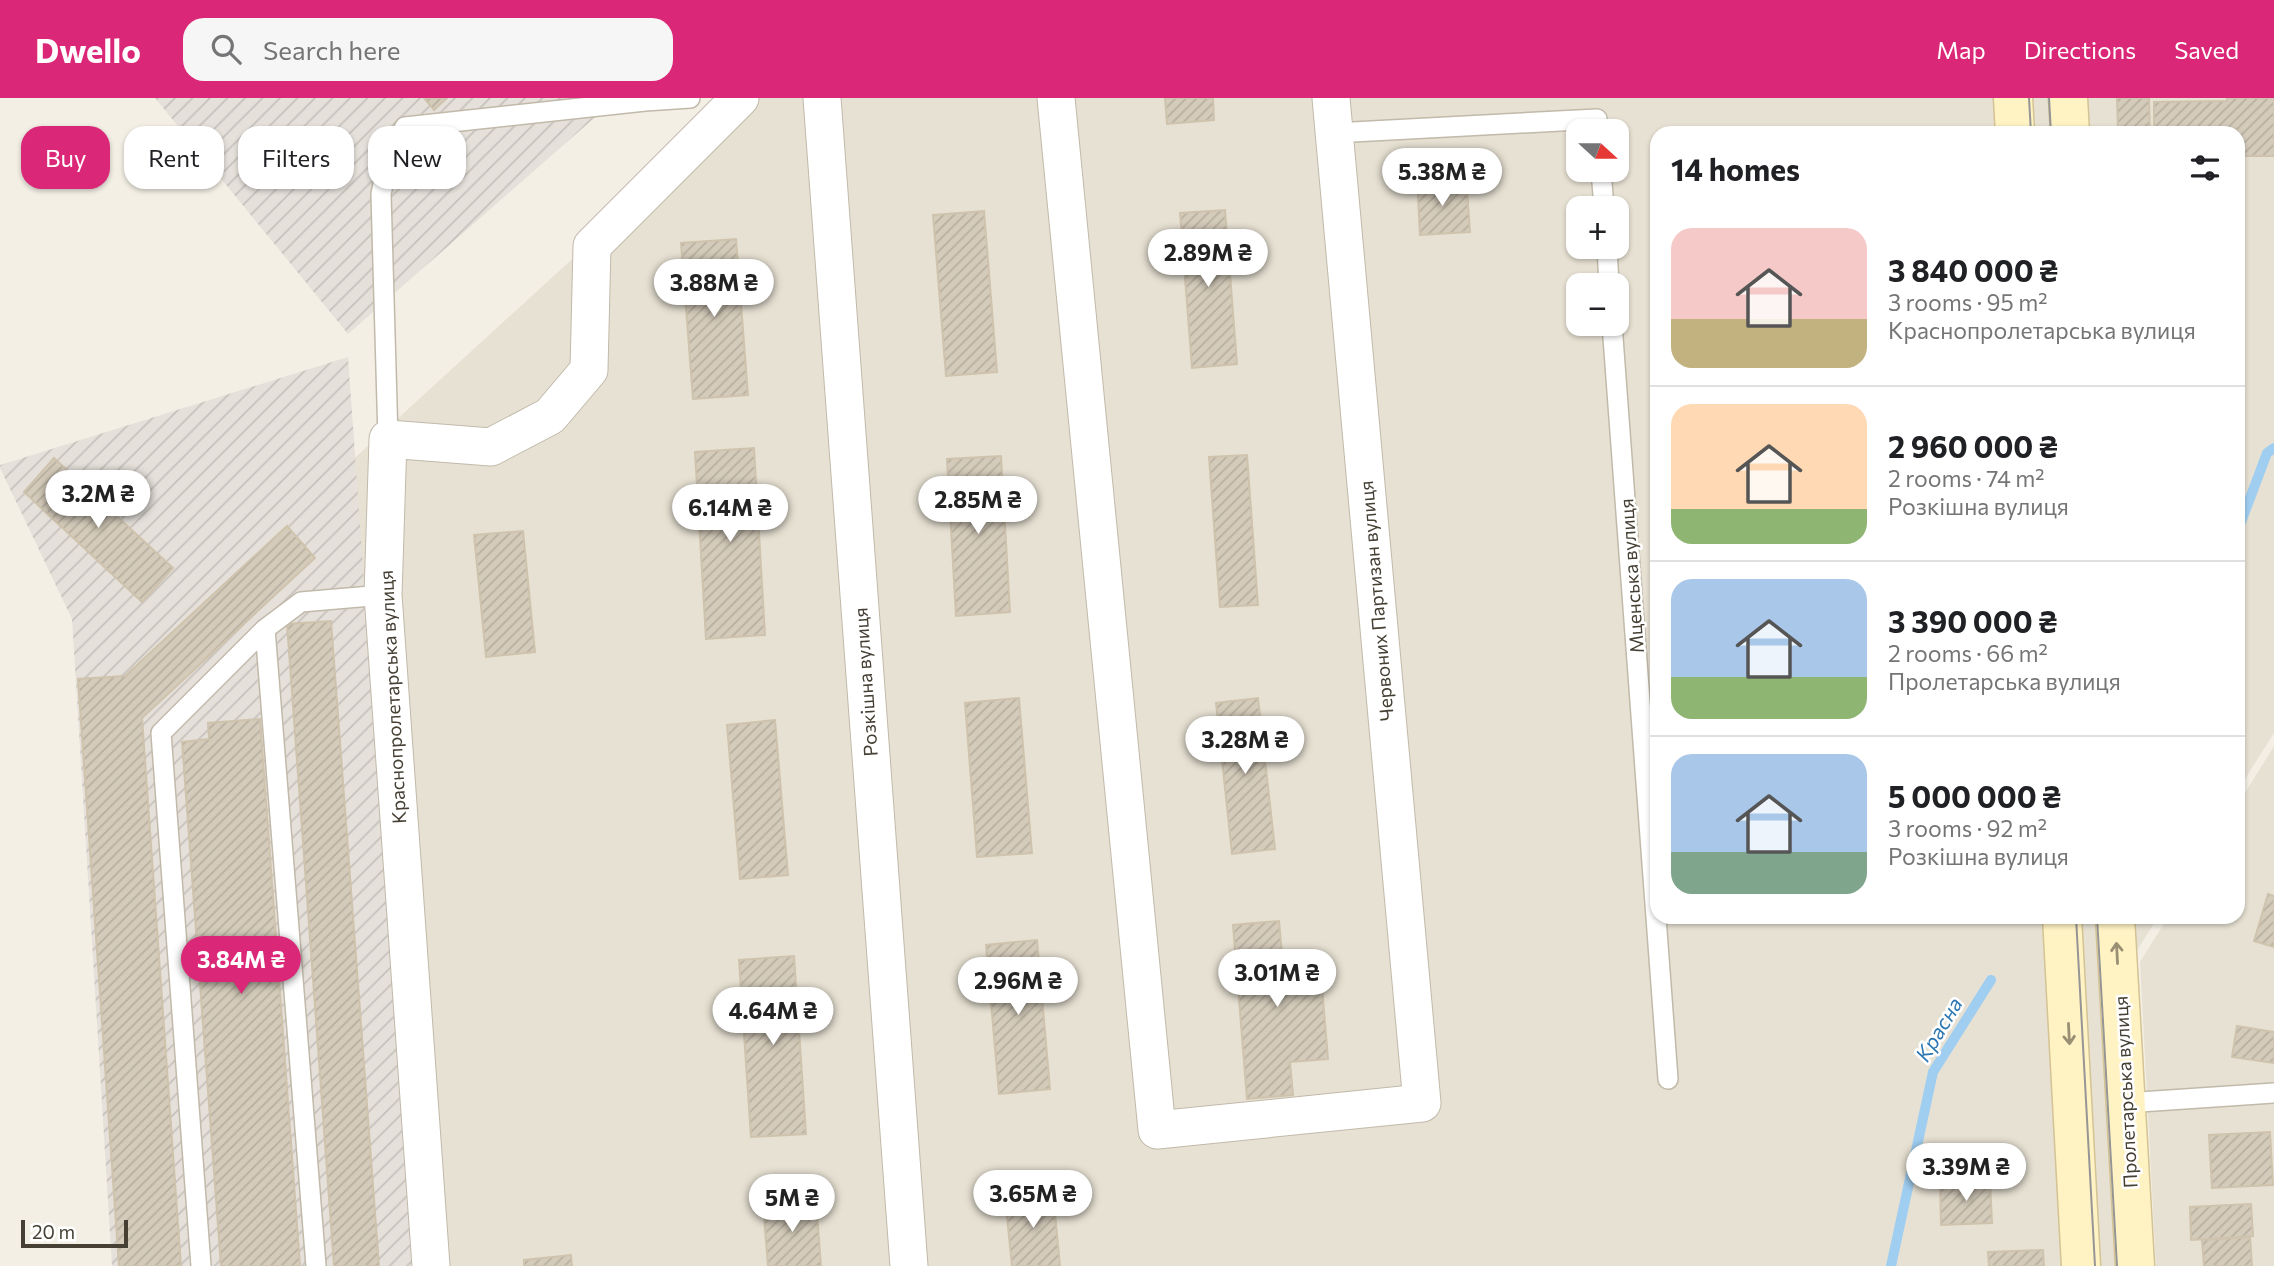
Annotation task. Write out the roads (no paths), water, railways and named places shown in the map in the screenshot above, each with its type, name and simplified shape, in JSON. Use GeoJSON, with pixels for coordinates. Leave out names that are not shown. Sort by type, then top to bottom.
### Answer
{"type":"FeatureCollection","features":[{"type":"Feature","properties":{"kind":"main road"},"geometry":{"type":"LineString","coordinates":[[2013,98],[2015,126]]}},
{"type":"Feature","properties":{"kind":"main road"},"geometry":{"type":"LineString","coordinates":[[2068,98],[2070,126]]}},
{"type":"Feature","properties":{"kind":"main road"},"geometry":{"type":"LineString","coordinates":[[2062,924],[2081,1266]]}},
{"type":"Feature","properties":{"kind":"main road","name":"Пролетарська вулиця"},"geometry":{"type":"LineString","coordinates":[[2115,924],[2135,1266]]}},
{"type":"Feature","properties":{"kind":"street"},"geometry":{"type":"LineString","coordinates":[[388,439],[491,447],[550,416],[589,370],[592,246],[740,98]]}},
{"type":"Feature","properties":{"kind":"street","name":"Розкішна вулиця"},"geometry":{"type":"LineString","coordinates":[[822,98],[909,1266]]}},
{"type":"Feature","properties":{"kind":"street","name":"Червоних Партизан вулиця"},"geometry":{"type":"LineString","coordinates":[[1056,98],[1157,1130],[1422,1103],[1333,116]]}},
{"type":"Feature","properties":{"kind":"street","name":"Краснопролетарська вулиця"},"geometry":{"type":"LineString","coordinates":[[388,439],[383,595],[431,1266]]}},
{"type":"Feature","properties":{"kind":"lane"},"geometry":{"type":"LineString","coordinates":[[388,439],[381,194],[388,156],[405,127],[690,98]]}},
{"type":"Feature","properties":{"kind":"lane"},"geometry":{"type":"LineString","coordinates":[[1333,116],[1566,124]]}},
{"type":"Feature","properties":{"kind":"lane","name":"Мценська вулиця"},"geometry":{"type":"LineString","coordinates":[[1613,336],[1650,836]]}},
{"type":"Feature","properties":{"kind":"lane"},"geometry":{"type":"LineString","coordinates":[[201,1266],[161,733],[265,629],[301,602],[383,595]]}},
{"type":"Feature","properties":{"kind":"lane"},"geometry":{"type":"LineString","coordinates":[[265,629],[316,1266]]}},
{"type":"Feature","properties":{"kind":"lane","name":"Мценська вулиця"},"geometry":{"type":"LineString","coordinates":[[1657,924],[1668,1079]]}},
{"type":"Feature","properties":{"kind":"lane"},"geometry":{"type":"LineString","coordinates":[[2125,1102],[2274,1093]]}},
{"type":"Feature","properties":{"kind":"waterway","name":"Красна"},"geometry":{"type":"LineString","coordinates":[[2245,511],[2267,453],[2274,448]]}},
{"type":"Feature","properties":{"kind":"waterway","name":"Красна"},"geometry":{"type":"LineString","coordinates":[[1891,1266],[1933,1072],[1991,980]]}},
{"type":"Feature","properties":{"kind":"tram line"},"geometry":{"type":"LineString","coordinates":[[2029,98],[2031,126]]}},
{"type":"Feature","properties":{"kind":"tram line"},"geometry":{"type":"LineString","coordinates":[[2049,98],[2051,126]]}},
{"type":"Feature","properties":{"kind":"tram line"},"geometry":{"type":"LineString","coordinates":[[2076,924],[2095,1266]]}},
{"type":"Feature","properties":{"kind":"tram line"},"geometry":{"type":"LineString","coordinates":[[2097,924],[2117,1266]]}}]}
